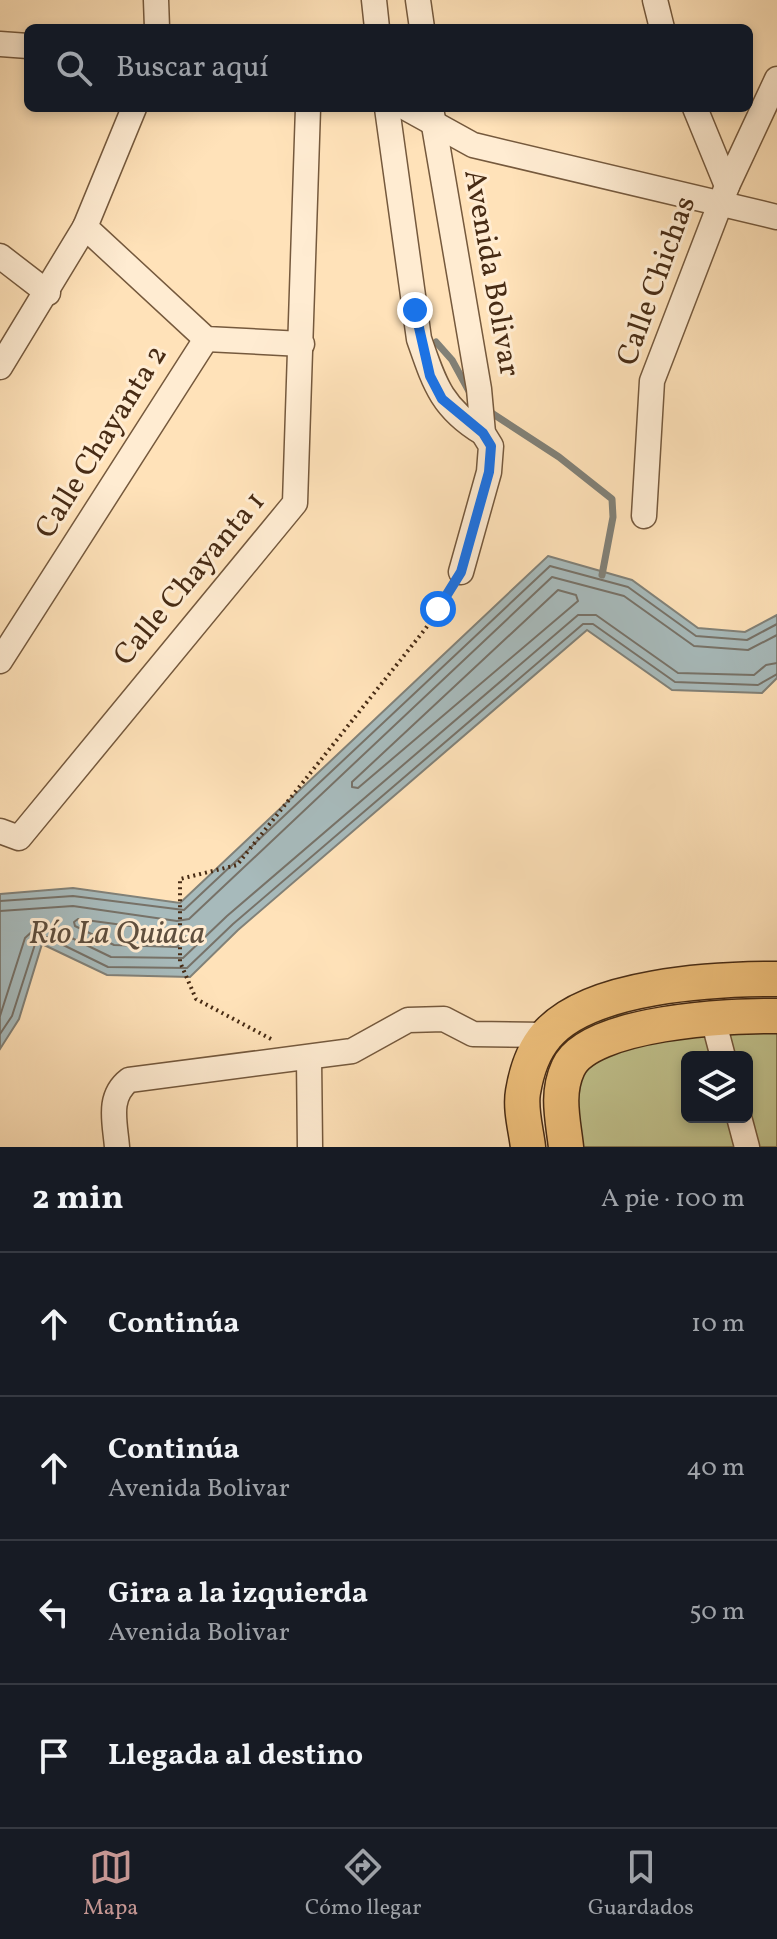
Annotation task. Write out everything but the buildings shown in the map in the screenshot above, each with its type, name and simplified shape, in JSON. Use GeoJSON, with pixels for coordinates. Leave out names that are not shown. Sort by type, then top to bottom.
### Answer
{"type":"FeatureCollection","features":[{"type":"Feature","properties":{"kind":"highway"},"geometry":{"type":"LineString","coordinates":[[528,1147],[523,1090],[532,1059],[546,1035],[586,1008],[636,991],[741,979],[777,979]]}},
{"type":"Feature","properties":{"kind":"highway"},"geometry":{"type":"LineString","coordinates":[[566,1147],[560,1093],[569,1064],[605,1037],[713,1019],[777,1016]]}},
{"type":"Feature","properties":{"kind":"street"},"geometry":{"type":"LineString","coordinates":[[156,0],[157,24]]}},
{"type":"Feature","properties":{"kind":"street"},"geometry":{"type":"LineString","coordinates":[[374,0],[377,24]]}},
{"type":"Feature","properties":{"kind":"street"},"geometry":{"type":"LineString","coordinates":[[418,0],[421,24]]}},
{"type":"Feature","properties":{"kind":"street"},"geometry":{"type":"LineString","coordinates":[[655,0],[661,24]]}},
{"type":"Feature","properties":{"kind":"street"},"geometry":{"type":"LineString","coordinates":[[0,44],[24,46]]}},
{"type":"Feature","properties":{"kind":"street","name":"Calle Chichas"},"geometry":{"type":"LineString","coordinates":[[644,516],[652,381],[724,194],[777,79]]}},
{"type":"Feature","properties":{"kind":"street"},"geometry":{"type":"LineString","coordinates":[[0,367],[48,293],[85,227],[132,112]]}},
{"type":"Feature","properties":{"kind":"street","name":"Calle Chayanta 1"},"geometry":{"type":"LineString","coordinates":[[0,831],[19,838],[295,503],[308,112]]}},
{"type":"Feature","properties":{"kind":"street"},"geometry":{"type":"LineString","coordinates":[[388,112],[419,339],[430,376],[442,399],[483,433]]}},
{"type":"Feature","properties":{"kind":"street"},"geometry":{"type":"LineString","coordinates":[[696,112],[724,194]]}},
{"type":"Feature","properties":{"kind":"street"},"geometry":{"type":"LineString","coordinates":[[432,116],[473,145],[724,194],[777,217]]}},
{"type":"Feature","properties":{"kind":"street","name":"Avenida Bolivar"},"geometry":{"type":"LineString","coordinates":[[432,116],[479,389],[483,433],[491,446],[489,472],[461,572]]}},
{"type":"Feature","properties":{"kind":"street"},"geometry":{"type":"LineString","coordinates":[[85,227],[206,339],[302,344]]}},
{"type":"Feature","properties":{"kind":"street"},"geometry":{"type":"LineString","coordinates":[[0,256],[48,293]]}},
{"type":"Feature","properties":{"kind":"street","name":"Calle Chayanta 2"},"geometry":{"type":"LineString","coordinates":[[3,648],[206,339]]}},
{"type":"Feature","properties":{"kind":"street"},"geometry":{"type":"LineString","coordinates":[[117,1147],[113,1106],[118,1088],[129,1080],[352,1051],[408,1020],[444,1019],[473,1034],[546,1035]]}},
{"type":"Feature","properties":{"kind":"street"},"geometry":{"type":"LineString","coordinates":[[713,1019],[721,1051]]}},
{"type":"Feature","properties":{"kind":"street"},"geometry":{"type":"LineString","coordinates":[[309,1058],[310,1147]]}},
{"type":"Feature","properties":{"kind":"street"},"geometry":{"type":"LineString","coordinates":[[741,1123],[747,1147]]}},
{"type":"Feature","properties":{"kind":"path"},"geometry":{"type":"LineString","coordinates":[[309,1058],[196,999],[180,962],[180,879],[237,865],[426,628],[461,572]]}},
{"type":"Feature","properties":{"kind":"green space"},"geometry":{"type":"Polygon","coordinates":[[[777,999],[777,1147],[579,1147],[568,1020],[777,999]]]}},
{"type":"Feature","properties":{"kind":"water","name":"Río La Quiaca"},"geometry":{"type":"Polygon","coordinates":[[[548,556],[632,580],[698,628],[745,632],[777,615],[777,678],[762,693],[672,690],[587,630],[238,930],[190,977],[107,975],[42,944],[19,1019],[0,1049],[0,894],[73,888],[180,903],[548,556]]]}},
{"type":"Feature","properties":{"kind":"waterway"},"geometry":{"type":"LineString","coordinates":[[436,342],[452,360],[470,393]]}},
{"type":"Feature","properties":{"kind":"waterway"},"geometry":{"type":"LineString","coordinates":[[487,410],[559,457],[612,499],[613,517],[602,575]]}},
{"type":"Feature","properties":{"kind":"route"},"geometry":{"type":"LineString","coordinates":[[415,310],[419,339],[430,376],[442,399],[483,433],[491,446],[489,472],[461,572],[438,609]]}}]}
